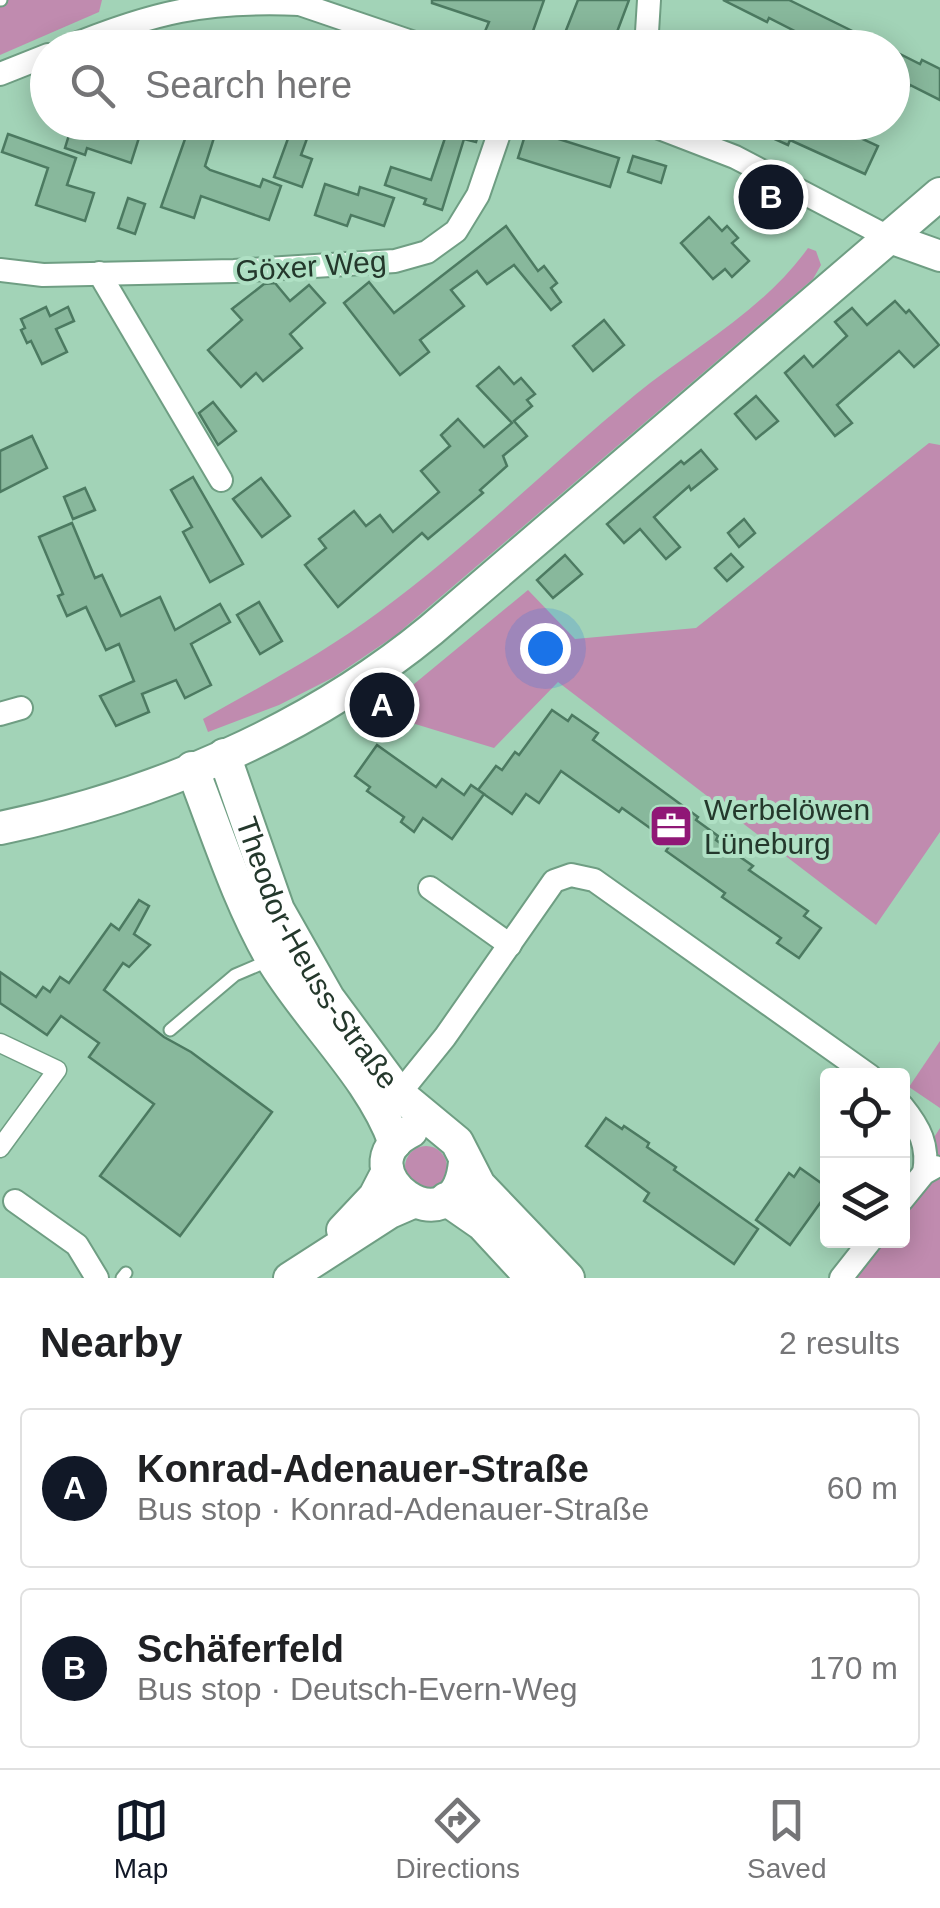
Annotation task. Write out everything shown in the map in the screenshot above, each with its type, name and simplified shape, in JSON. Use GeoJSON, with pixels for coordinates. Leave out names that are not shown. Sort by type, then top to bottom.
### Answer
{"type":"FeatureCollection","features":[{"type":"Feature","properties":{"kind":"main road"},"geometry":{"type":"LineString","coordinates":[[0,828],[91,804],[224,755],[300,720],[374,676],[940,194]]}},
{"type":"Feature","properties":{"kind":"main road","name":"Theodor-Heuss-Straße"},"geometry":{"type":"LineString","coordinates":[[224,755],[278,910],[328,998],[399,1094],[457,1142],[464,1162],[486,1194],[568,1278]]}},
{"type":"Feature","properties":{"kind":"main road","name":"Theodor-Heuss-Straße"},"geometry":{"type":"LineString","coordinates":[[192,768],[253,922],[272,958],[307,1013],[386,1120],[396,1190],[482,1224],[532,1278]]}},
{"type":"Feature","properties":{"kind":"main road"},"geometry":{"type":"LineString","coordinates":[[391,1156],[415,1129],[440,1130]]}},
{"type":"Feature","properties":{"kind":"main road"},"geometry":{"type":"LineString","coordinates":[[429,1201],[457,1190],[464,1162]]}},
{"type":"Feature","properties":{"kind":"street"},"geometry":{"type":"LineString","coordinates":[[647,30],[649,0]]}},
{"type":"Feature","properties":{"kind":"street"},"geometry":{"type":"LineString","coordinates":[[98,30],[134,10],[226,2],[294,2],[376,30]]}},
{"type":"Feature","properties":{"kind":"street"},"geometry":{"type":"LineString","coordinates":[[0,74],[30,62]]}},
{"type":"Feature","properties":{"kind":"street","name":"Göxer Weg"},"geometry":{"type":"LineString","coordinates":[[0,270],[43,274],[234,272],[395,262],[427,252],[456,231],[478,195],[497,140]]}},
{"type":"Feature","properties":{"kind":"street"},"geometry":{"type":"LineString","coordinates":[[689,140],[750,164],[890,238],[940,256]]}},
{"type":"Feature","properties":{"kind":"street"},"geometry":{"type":"LineString","coordinates":[[99,273],[221,480]]}},
{"type":"Feature","properties":{"kind":"street"},"geometry":{"type":"LineString","coordinates":[[399,1094],[554,881],[571,875],[594,880],[859,1068]]}},
{"type":"Feature","properties":{"kind":"street"},"geometry":{"type":"LineString","coordinates":[[430,888],[510,945]]}},
{"type":"Feature","properties":{"kind":"street"},"geometry":{"type":"LineString","coordinates":[[0,1044],[57,1070],[0,1148]]}},
{"type":"Feature","properties":{"kind":"street"},"geometry":{"type":"LineString","coordinates":[[910,1116],[918,1127],[932,1169],[910,1192]]}},
{"type":"Feature","properties":{"kind":"street"},"geometry":{"type":"LineString","coordinates":[[315,1260],[374,1196],[391,1156]]}},
{"type":"Feature","properties":{"kind":"street"},"geometry":{"type":"LineString","coordinates":[[15,1201],[77,1244],[96,1278]]}},
{"type":"Feature","properties":{"kind":"street"},"geometry":{"type":"LineString","coordinates":[[289,1278],[390,1213],[429,1201]]}},
{"type":"Feature","properties":{"kind":"street"},"geometry":{"type":"LineString","coordinates":[[841,1278],[864,1248]]}},
{"type":"Feature","properties":{"kind":"lane"},"geometry":{"type":"LineString","coordinates":[[170,1030],[235,976],[272,958]]}},
{"type":"Feature","properties":{"kind":"shaded area"},"geometry":{"type":"Polygon","coordinates":[[[0,0],[102,0],[99,12],[58,30],[30,30],[30,42],[0,55],[0,0]]]}},
{"type":"Feature","properties":{"kind":"shaded area"},"geometry":{"type":"Polygon","coordinates":[[[808,248],[816,251],[821,265],[813,279],[396,635],[334,677],[279,705],[208,732],[203,719],[337,641],[412,587],[635,395],[771,291],[808,248]]]}},
{"type":"Feature","properties":{"kind":"shaded area"},"geometry":{"type":"Polygon","coordinates":[[[929,443],[940,445],[940,832],[876,925],[558,682],[494,748],[379,713],[528,590],[575,639],[696,628],[929,443]]]}},
{"type":"Feature","properties":{"kind":"shaded area"},"geometry":{"type":"Polygon","coordinates":[[[940,1041],[940,1108],[910,1086],[940,1041]]]}},
{"type":"Feature","properties":{"kind":"shaded area"},"geometry":{"type":"Polygon","coordinates":[[[940,1128],[940,1278],[844,1278],[863,1248],[910,1248],[910,1175],[940,1128]]]}},
{"type":"Feature","properties":{"kind":"shaded area"},"geometry":{"type":"Polygon","coordinates":[[[426,1146],[441,1152],[447,1167],[441,1182],[426,1188],[411,1182],[405,1167],[411,1152],[426,1146]]]}},
{"type":"Feature","properties":{"kind":"building"},"geometry":{"type":"Polygon","coordinates":[[[544,0],[533,30],[486,30],[489,22],[432,3],[544,0]]]}},
{"type":"Feature","properties":{"kind":"building"},"geometry":{"type":"Polygon","coordinates":[[[578,0],[629,0],[618,30],[566,30],[578,0]]]}},
{"type":"Feature","properties":{"kind":"building"},"geometry":{"type":"Polygon","coordinates":[[[723,0],[789,0],[850,30],[793,30],[769,18],[767,22],[723,0]]]}},
{"type":"Feature","properties":{"kind":"building"},"geometry":{"type":"Polygon","coordinates":[[[910,59],[940,69],[940,100],[910,85],[910,59]]]}},
{"type":"Feature","properties":{"kind":"building"},"geometry":{"type":"Polygon","coordinates":[[[8,134],[76,158],[67,185],[94,193],[85,221],[36,205],[48,168],[2,152],[8,134]]]}},
{"type":"Feature","properties":{"kind":"building"},"geometry":{"type":"Polygon","coordinates":[[[67,140],[138,140],[131,163],[87,148],[85,155],[65,148],[67,140]]]}},
{"type":"Feature","properties":{"kind":"building"},"geometry":{"type":"Polygon","coordinates":[[[185,140],[213,140],[205,166],[210,170],[260,187],[263,179],[281,186],[269,220],[201,196],[194,218],[161,207],[185,140]]]}},
{"type":"Feature","properties":{"kind":"building"},"geometry":{"type":"Polygon","coordinates":[[[287,140],[306,140],[301,155],[312,159],[302,187],[274,177],[287,140]]]}},
{"type":"Feature","properties":{"kind":"building"},"geometry":{"type":"Polygon","coordinates":[[[444,140],[464,140],[442,210],[424,204],[426,199],[385,185],[391,167],[431,180],[444,140]]]}},
{"type":"Feature","properties":{"kind":"building"},"geometry":{"type":"Polygon","coordinates":[[[524,140],[562,140],[619,158],[610,187],[518,158],[524,140]]]}},
{"type":"Feature","properties":{"kind":"building"},"geometry":{"type":"Polygon","coordinates":[[[790,140],[865,140],[878,146],[865,174],[790,140]]]}},
{"type":"Feature","properties":{"kind":"building"},"geometry":{"type":"Polygon","coordinates":[[[633,156],[666,166],[661,183],[628,172],[633,156]]]}},
{"type":"Feature","properties":{"kind":"building"},"geometry":{"type":"Polygon","coordinates":[[[325,184],[358,195],[360,187],[394,198],[384,226],[351,215],[347,226],[315,215],[325,184]]]}},
{"type":"Feature","properties":{"kind":"building"},"geometry":{"type":"Polygon","coordinates":[[[128,198],[145,204],[135,234],[118,228],[128,198]]]}},
{"type":"Feature","properties":{"kind":"building"},"geometry":{"type":"Polygon","coordinates":[[[709,217],[722,231],[727,226],[738,238],[732,243],[749,261],[732,277],[725,269],[713,279],[681,243],[709,217]]]}},
{"type":"Feature","properties":{"kind":"building"},"geometry":{"type":"Polygon","coordinates":[[[506,226],[538,271],[544,266],[557,283],[551,288],[561,302],[551,310],[514,265],[487,284],[477,271],[451,290],[464,306],[420,340],[429,352],[400,375],[344,303],[369,282],[394,313],[506,226]]]}},
{"type":"Feature","properties":{"kind":"building"},"geometry":{"type":"Polygon","coordinates":[[[275,283],[290,301],[309,285],[325,303],[290,334],[302,348],[263,381],[256,373],[241,387],[208,350],[242,320],[232,309],[264,284],[275,283]]]}},
{"type":"Feature","properties":{"kind":"building"},"geometry":{"type":"Polygon","coordinates":[[[895,301],[906,313],[909,310],[939,345],[914,367],[899,351],[837,405],[852,423],[835,436],[785,373],[804,356],[813,367],[847,336],[835,322],[852,308],[867,325],[895,301]]]}},
{"type":"Feature","properties":{"kind":"building"},"geometry":{"type":"Polygon","coordinates":[[[46,307],[50,316],[68,307],[74,321],[56,329],[67,352],[42,364],[31,341],[27,343],[21,319],[46,307]]]}},
{"type":"Feature","properties":{"kind":"building"},"geometry":{"type":"Polygon","coordinates":[[[604,320],[624,345],[593,371],[573,346],[604,320]]]}},
{"type":"Feature","properties":{"kind":"building"},"geometry":{"type":"Polygon","coordinates":[[[499,367],[514,384],[521,378],[535,394],[527,400],[532,406],[514,421],[527,436],[503,456],[507,466],[480,490],[483,493],[428,539],[422,533],[338,607],[305,565],[326,548],[319,539],[354,511],[366,526],[380,515],[393,532],[439,492],[421,471],[450,446],[441,435],[458,419],[484,447],[512,423],[477,386],[499,367]]]}},
{"type":"Feature","properties":{"kind":"building"},"geometry":{"type":"Polygon","coordinates":[[[756,396],[778,421],[756,439],[735,414],[756,396]]]}},
{"type":"Feature","properties":{"kind":"building"},"geometry":{"type":"Polygon","coordinates":[[[213,402],[236,431],[218,445],[199,413],[213,402]]]}},
{"type":"Feature","properties":{"kind":"building"},"geometry":{"type":"Polygon","coordinates":[[[32,436],[47,468],[0,492],[0,451],[32,436]]]}},
{"type":"Feature","properties":{"kind":"building"},"geometry":{"type":"Polygon","coordinates":[[[701,450],[717,469],[691,490],[689,486],[654,517],[680,547],[666,559],[640,529],[624,543],[607,524],[681,461],[684,464],[701,450]]]}},
{"type":"Feature","properties":{"kind":"building"},"geometry":{"type":"Polygon","coordinates":[[[193,477],[243,564],[210,582],[183,532],[192,527],[171,490],[193,477]]]}},
{"type":"Feature","properties":{"kind":"building"},"geometry":{"type":"Polygon","coordinates":[[[261,478],[290,516],[262,537],[233,499],[261,478]]]}},
{"type":"Feature","properties":{"kind":"building"},"geometry":{"type":"Polygon","coordinates":[[[85,488],[95,510],[73,519],[64,497],[85,488]]]}},
{"type":"Feature","properties":{"kind":"building"},"geometry":{"type":"Polygon","coordinates":[[[744,519],[755,533],[739,547],[728,533],[744,519]]]}},
{"type":"Feature","properties":{"kind":"building"},"geometry":{"type":"Polygon","coordinates":[[[72,523],[95,578],[102,575],[121,616],[160,597],[175,630],[220,604],[230,622],[191,644],[211,685],[185,698],[176,680],[142,694],[149,712],[116,726],[100,696],[134,681],[119,644],[106,650],[86,607],[67,616],[58,596],[63,594],[39,537],[72,523]]]}},
{"type":"Feature","properties":{"kind":"building"},"geometry":{"type":"Polygon","coordinates":[[[731,554],[743,567],[727,581],[715,568],[731,554]]]}},
{"type":"Feature","properties":{"kind":"building"},"geometry":{"type":"Polygon","coordinates":[[[565,555],[582,574],[553,598],[537,580],[565,555]]]}},
{"type":"Feature","properties":{"kind":"building"},"geometry":{"type":"Polygon","coordinates":[[[259,602],[282,641],[260,654],[237,615],[259,602]]]}},
{"type":"Feature","properties":{"kind":"building"},"geometry":{"type":"Polygon","coordinates":[[[552,710],[568,721],[572,715],[598,733],[593,740],[698,817],[696,820],[718,836],[716,840],[753,866],[749,870],[808,911],[804,916],[821,928],[799,958],[777,943],[781,938],[666,851],[671,843],[561,771],[539,803],[526,794],[512,814],[478,790],[496,766],[502,770],[515,752],[519,755],[552,710]]]}},
{"type":"Feature","properties":{"kind":"building"},"geometry":{"type":"Polygon","coordinates":[[[377,745],[436,787],[442,779],[464,795],[471,785],[484,794],[452,839],[423,818],[414,832],[401,822],[404,817],[367,791],[370,787],[355,776],[377,745]]]}},
{"type":"Feature","properties":{"kind":"building"},"geometry":{"type":"Polygon","coordinates":[[[139,900],[149,906],[134,934],[150,945],[129,967],[123,963],[104,990],[272,1112],[180,1236],[100,1176],[154,1104],[89,1057],[99,1043],[61,1016],[47,1035],[0,1003],[0,972],[36,997],[43,987],[50,992],[60,977],[69,983],[111,924],[119,930],[139,900]]]}},
{"type":"Feature","properties":{"kind":"building"},"geometry":{"type":"Polygon","coordinates":[[[606,1118],[649,1143],[647,1147],[676,1167],[674,1170],[758,1229],[734,1264],[644,1201],[649,1193],[586,1146],[606,1118]]]}},
{"type":"Feature","properties":{"kind":"building"},"geometry":{"type":"Polygon","coordinates":[[[800,1168],[820,1182],[820,1203],[790,1245],[756,1220],[789,1173],[794,1177],[800,1168]]]}},
{"type":"Feature","properties":{"kind":"place","name":"Schäferfeld"},"geometry":{"type":"Point","coordinates":[771,197]}},
{"type":"Feature","properties":{"kind":"place","name":"Konrad-Adenauer-Straße"},"geometry":{"type":"Point","coordinates":[382,705]}},
{"type":"Feature","properties":{"kind":"place","name":"Werbelöwen Lüneburg"},"geometry":{"type":"Point","coordinates":[671,826]}}]}
